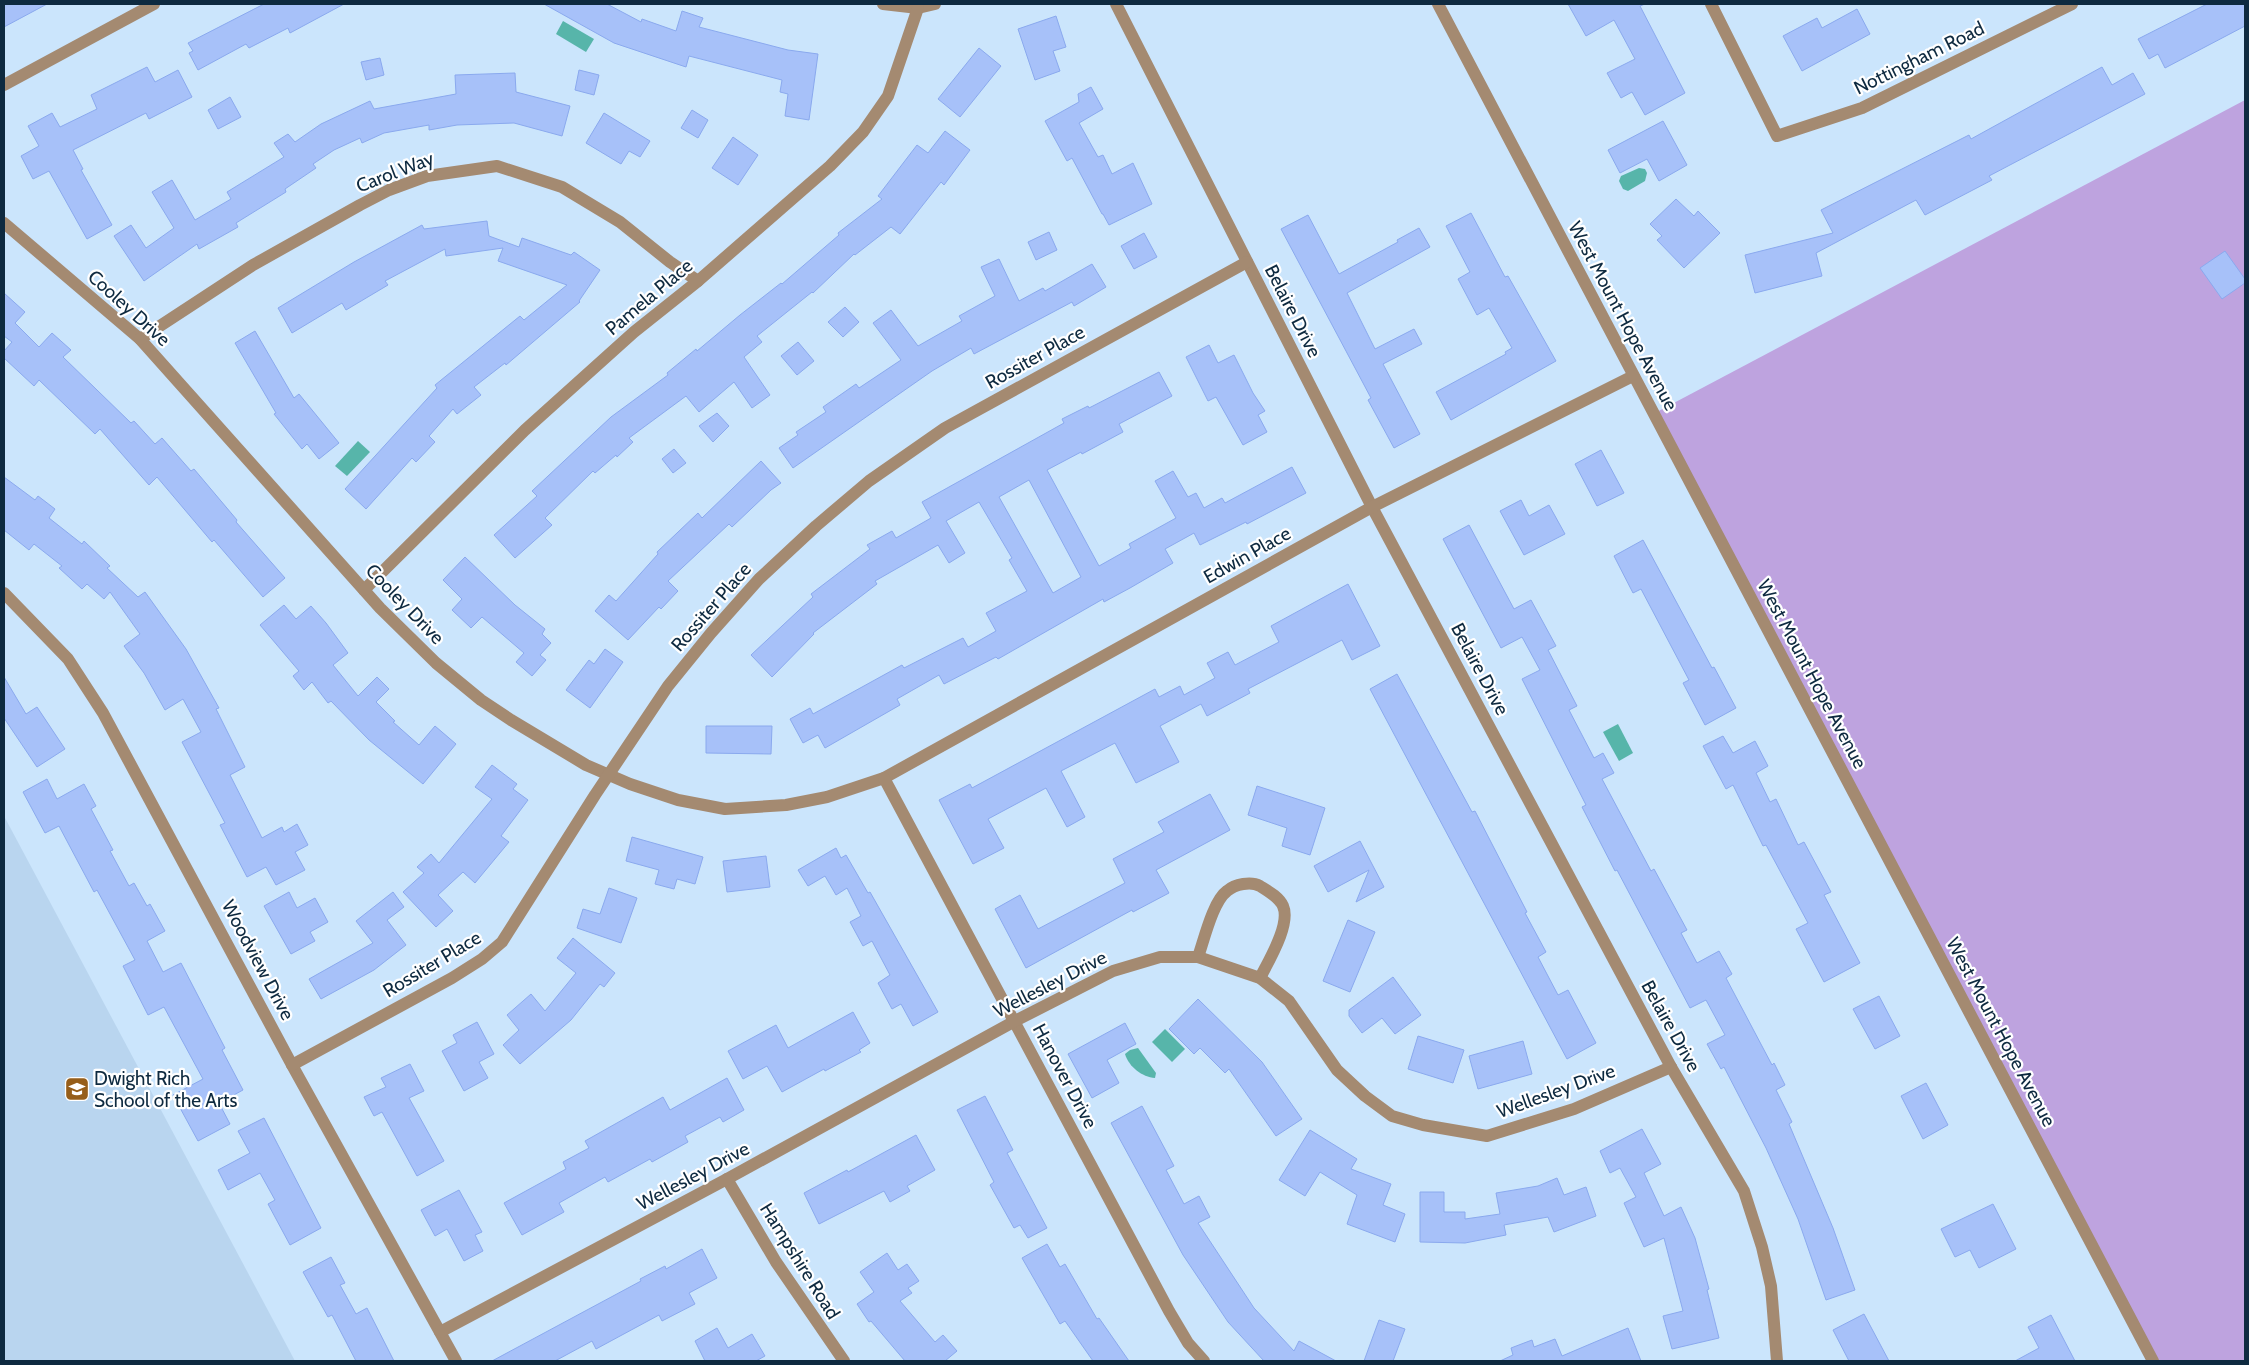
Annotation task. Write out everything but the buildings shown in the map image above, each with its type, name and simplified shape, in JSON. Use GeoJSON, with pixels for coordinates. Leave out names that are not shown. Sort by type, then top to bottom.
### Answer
{"type":"FeatureCollection","features":[{"type":"Feature","properties":{"kind":"street"},"geometry":{"type":"LineString","coordinates":[[4,85],[154,4]]}},
{"type":"Feature","properties":{"kind":"street"},"geometry":{"type":"LineString","coordinates":[[883,4],[918,8],[935,4]]}},
{"type":"Feature","properties":{"kind":"street","name":"Belaire Drive"},"geometry":{"type":"LineString","coordinates":[[1116,4],[1372,507],[1671,1066],[1744,1191],[1762,1247],[1771,1286],[1777,1361]]}},
{"type":"Feature","properties":{"kind":"street","name":"West Mount Hope Avenue"},"geometry":{"type":"LineString","coordinates":[[1438,4],[2153,1361]]}},
{"type":"Feature","properties":{"kind":"street","name":"Nottingham Road"},"geometry":{"type":"LineString","coordinates":[[1711,4],[1777,136],[1862,108],[2072,4]]}},
{"type":"Feature","properties":{"kind":"street","name":"Pamela Place"},"geometry":{"type":"LineString","coordinates":[[364,590],[525,430],[634,332],[698,281],[830,166],[863,132],[888,96],[918,8]]}},
{"type":"Feature","properties":{"kind":"street","name":"Carol Way"},"geometry":{"type":"LineString","coordinates":[[140,339],[253,265],[360,204],[389,190],[427,176],[497,166],[562,187],[620,222],[670,262],[698,281]]}},
{"type":"Feature","properties":{"kind":"street","name":"Cooley Drive"},"geometry":{"type":"LineString","coordinates":[[4,223],[140,339],[364,590],[436,663],[480,700],[563,752],[608,775],[678,800],[725,809],[786,806],[827,797],[884,778]]}},
{"type":"Feature","properties":{"kind":"street","name":"Rossiter Place"},"geometry":{"type":"LineString","coordinates":[[292,1065],[452,978],[482,959],[502,942],[608,775],[668,686],[711,633],[759,579],[816,526],[869,481],[913,449],[977,410],[1247,262]]}},
{"type":"Feature","properties":{"kind":"street","name":"Edwin Place"},"geometry":{"type":"LineString","coordinates":[[884,778],[1372,507],[1633,376]]}},
{"type":"Feature","properties":{"kind":"street","name":"Woodview Drive"},"geometry":{"type":"LineString","coordinates":[[4,593],[68,659],[104,712],[292,1065],[456,1361]]}},
{"type":"Feature","properties":{"kind":"street","name":"Hanover Drive"},"geometry":{"type":"LineString","coordinates":[[884,778],[1169,1311],[1188,1343],[1204,1361]]}},
{"type":"Feature","properties":{"kind":"street"},"geometry":{"type":"LineString","coordinates":[[1198,957],[1217,904],[1226,891],[1244,884],[1255,883],[1272,893],[1283,905],[1286,919],[1260,978]]}},
{"type":"Feature","properties":{"kind":"street","name":"Wellesley Drive"},"geometry":{"type":"LineString","coordinates":[[440,1332],[1113,971],[1160,958],[1198,957],[1260,978],[1289,1001],[1337,1070],[1365,1096],[1392,1116],[1423,1125],[1487,1136],[1574,1109],[1671,1066]]}},
{"type":"Feature","properties":{"kind":"street","name":"Hampshire Road"},"geometry":{"type":"LineString","coordinates":[[727,1179],[776,1262],[844,1361]]}},
{"type":"Feature","properties":{"kind":"shaded area"},"geometry":{"type":"Polygon","coordinates":[[[563,21],[594,39],[586,52],[556,34],[563,21]]]}},
{"type":"Feature","properties":{"kind":"shaded area"},"geometry":{"type":"Polygon","coordinates":[[[2245,100],[2245,1361],[2151,1361],[1653,414],[2245,100]]]}},
{"type":"Feature","properties":{"kind":"shaded area"},"geometry":{"type":"Polygon","coordinates":[[[1639,168],[1645,169],[1647,173],[1645,181],[1628,191],[1623,189],[1619,181],[1621,176],[1639,168]]]}},
{"type":"Feature","properties":{"kind":"shaded area"},"geometry":{"type":"Polygon","coordinates":[[[358,441],[370,452],[347,476],[335,466],[358,441]]]}},
{"type":"Feature","properties":{"kind":"shaded area"},"geometry":{"type":"Polygon","coordinates":[[[1618,724],[1633,753],[1619,761],[1603,732],[1618,724]]]}},
{"type":"Feature","properties":{"kind":"shaded area","name":"Dwight Rich School of the Arts"},"geometry":{"type":"Polygon","coordinates":[[[4,816],[295,1361],[4,1361],[4,816]]]}},
{"type":"Feature","properties":{"kind":"shaded area"},"geometry":{"type":"Polygon","coordinates":[[[1165,1029],[1185,1049],[1172,1062],[1152,1042],[1165,1029]]]}},
{"type":"Feature","properties":{"kind":"shaded area"},"geometry":{"type":"Polygon","coordinates":[[[1138,1048],[1156,1073],[1155,1078],[1145,1076],[1127,1059],[1125,1054],[1130,1050],[1138,1048]]]}},
{"type":"Feature","properties":{"kind":"place","name":"Dwight Rich School of the Arts"},"geometry":{"type":"Point","coordinates":[77,1089]}}]}
